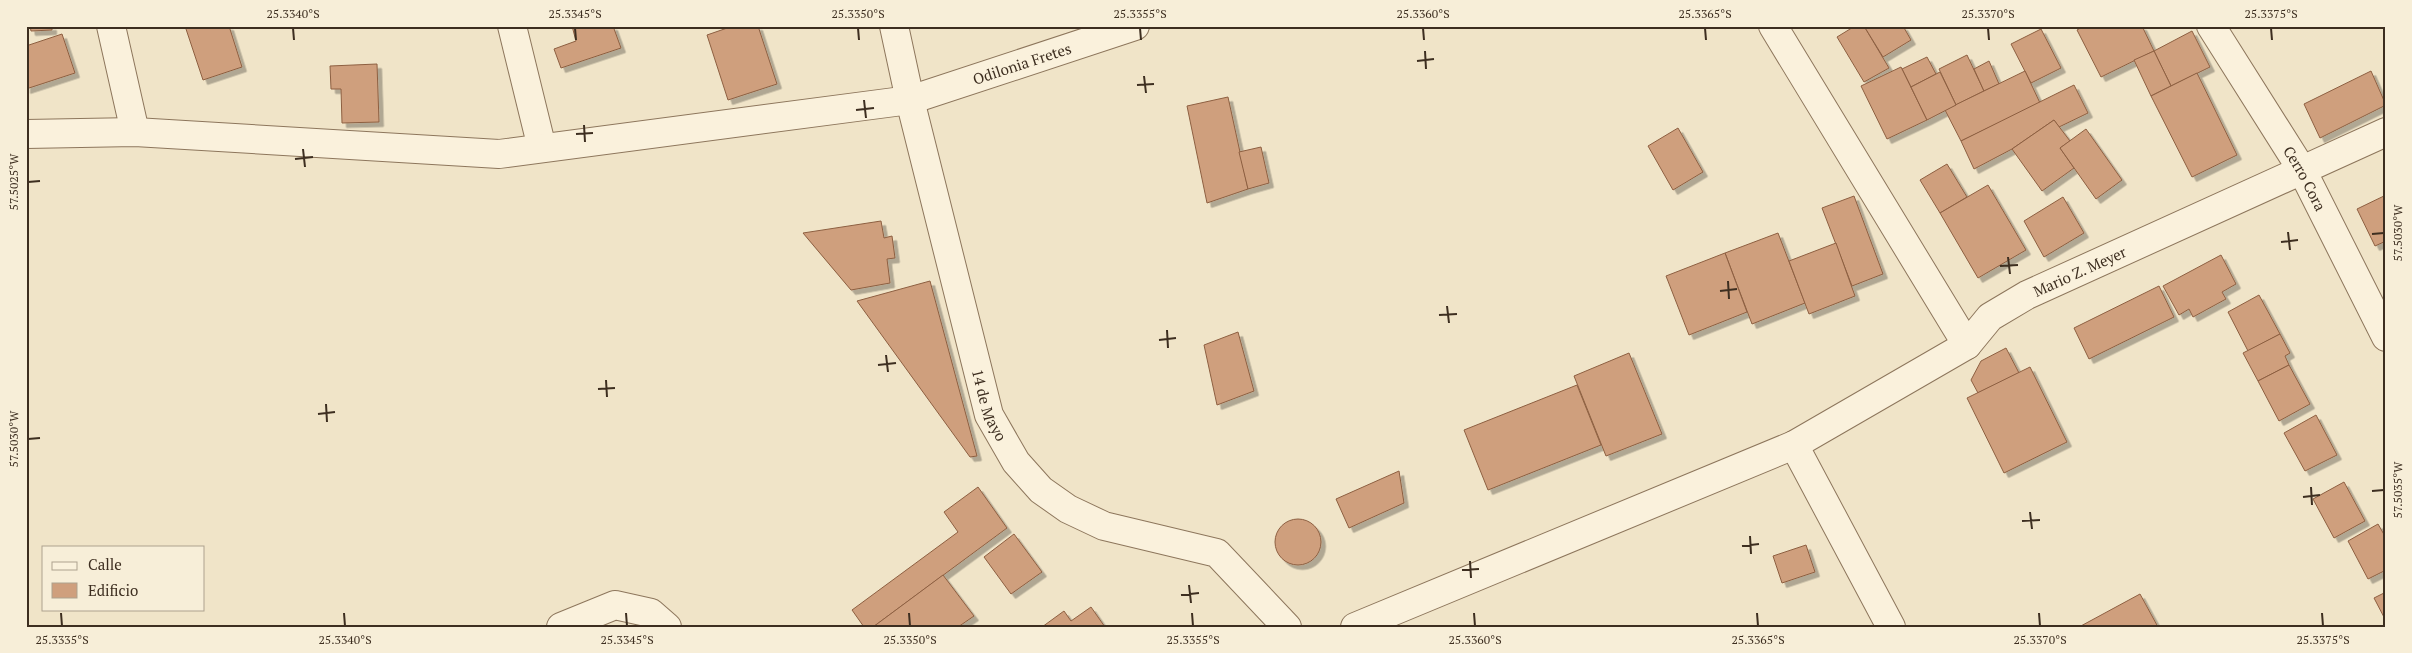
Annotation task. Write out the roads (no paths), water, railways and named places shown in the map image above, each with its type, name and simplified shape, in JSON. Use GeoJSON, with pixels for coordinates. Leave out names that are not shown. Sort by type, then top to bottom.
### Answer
{"type":"FeatureCollection","features":[{"type":"Feature","properties":{"kind":"street"},"geometry":{"type":"LineString","coordinates":[[111,26],[135,132]]}},
{"type":"Feature","properties":{"kind":"street"},"geometry":{"type":"LineString","coordinates":[[512,26],[542,148]]}},
{"type":"Feature","properties":{"kind":"street","name":"14 de Mayo"},"geometry":{"type":"LineString","coordinates":[[894,26],[910,100],[989,415],[1016,462],[1041,490],[1068,509],[1104,526],[1217,553],[1287,627]]}},
{"type":"Feature","properties":{"kind":"street","name":"Odilonia Fretes"},"geometry":{"type":"LineString","coordinates":[[26,134],[135,132],[499,154],[910,100],[1135,26]]}},
{"type":"Feature","properties":{"kind":"street"},"geometry":{"type":"LineString","coordinates":[[1773,26],[1967,345]]}},
{"type":"Feature","properties":{"kind":"street","name":"Cerro Cora"},"geometry":{"type":"LineString","coordinates":[[2211,26],[2302,170],[2386,337]]}},
{"type":"Feature","properties":{"kind":"street","name":"Mario Z. Meyer"},"geometry":{"type":"LineString","coordinates":[[1355,627],[1794,445],[1967,345],[1990,316],[2027,295],[2386,132]]}},
{"type":"Feature","properties":{"kind":"street"},"geometry":{"type":"LineString","coordinates":[[1794,445],[1891,627]]}},
{"type":"Feature","properties":{"kind":"street"},"geometry":{"type":"LineString","coordinates":[[561,627],[616,605],[651,614],[667,627]]}}]}
